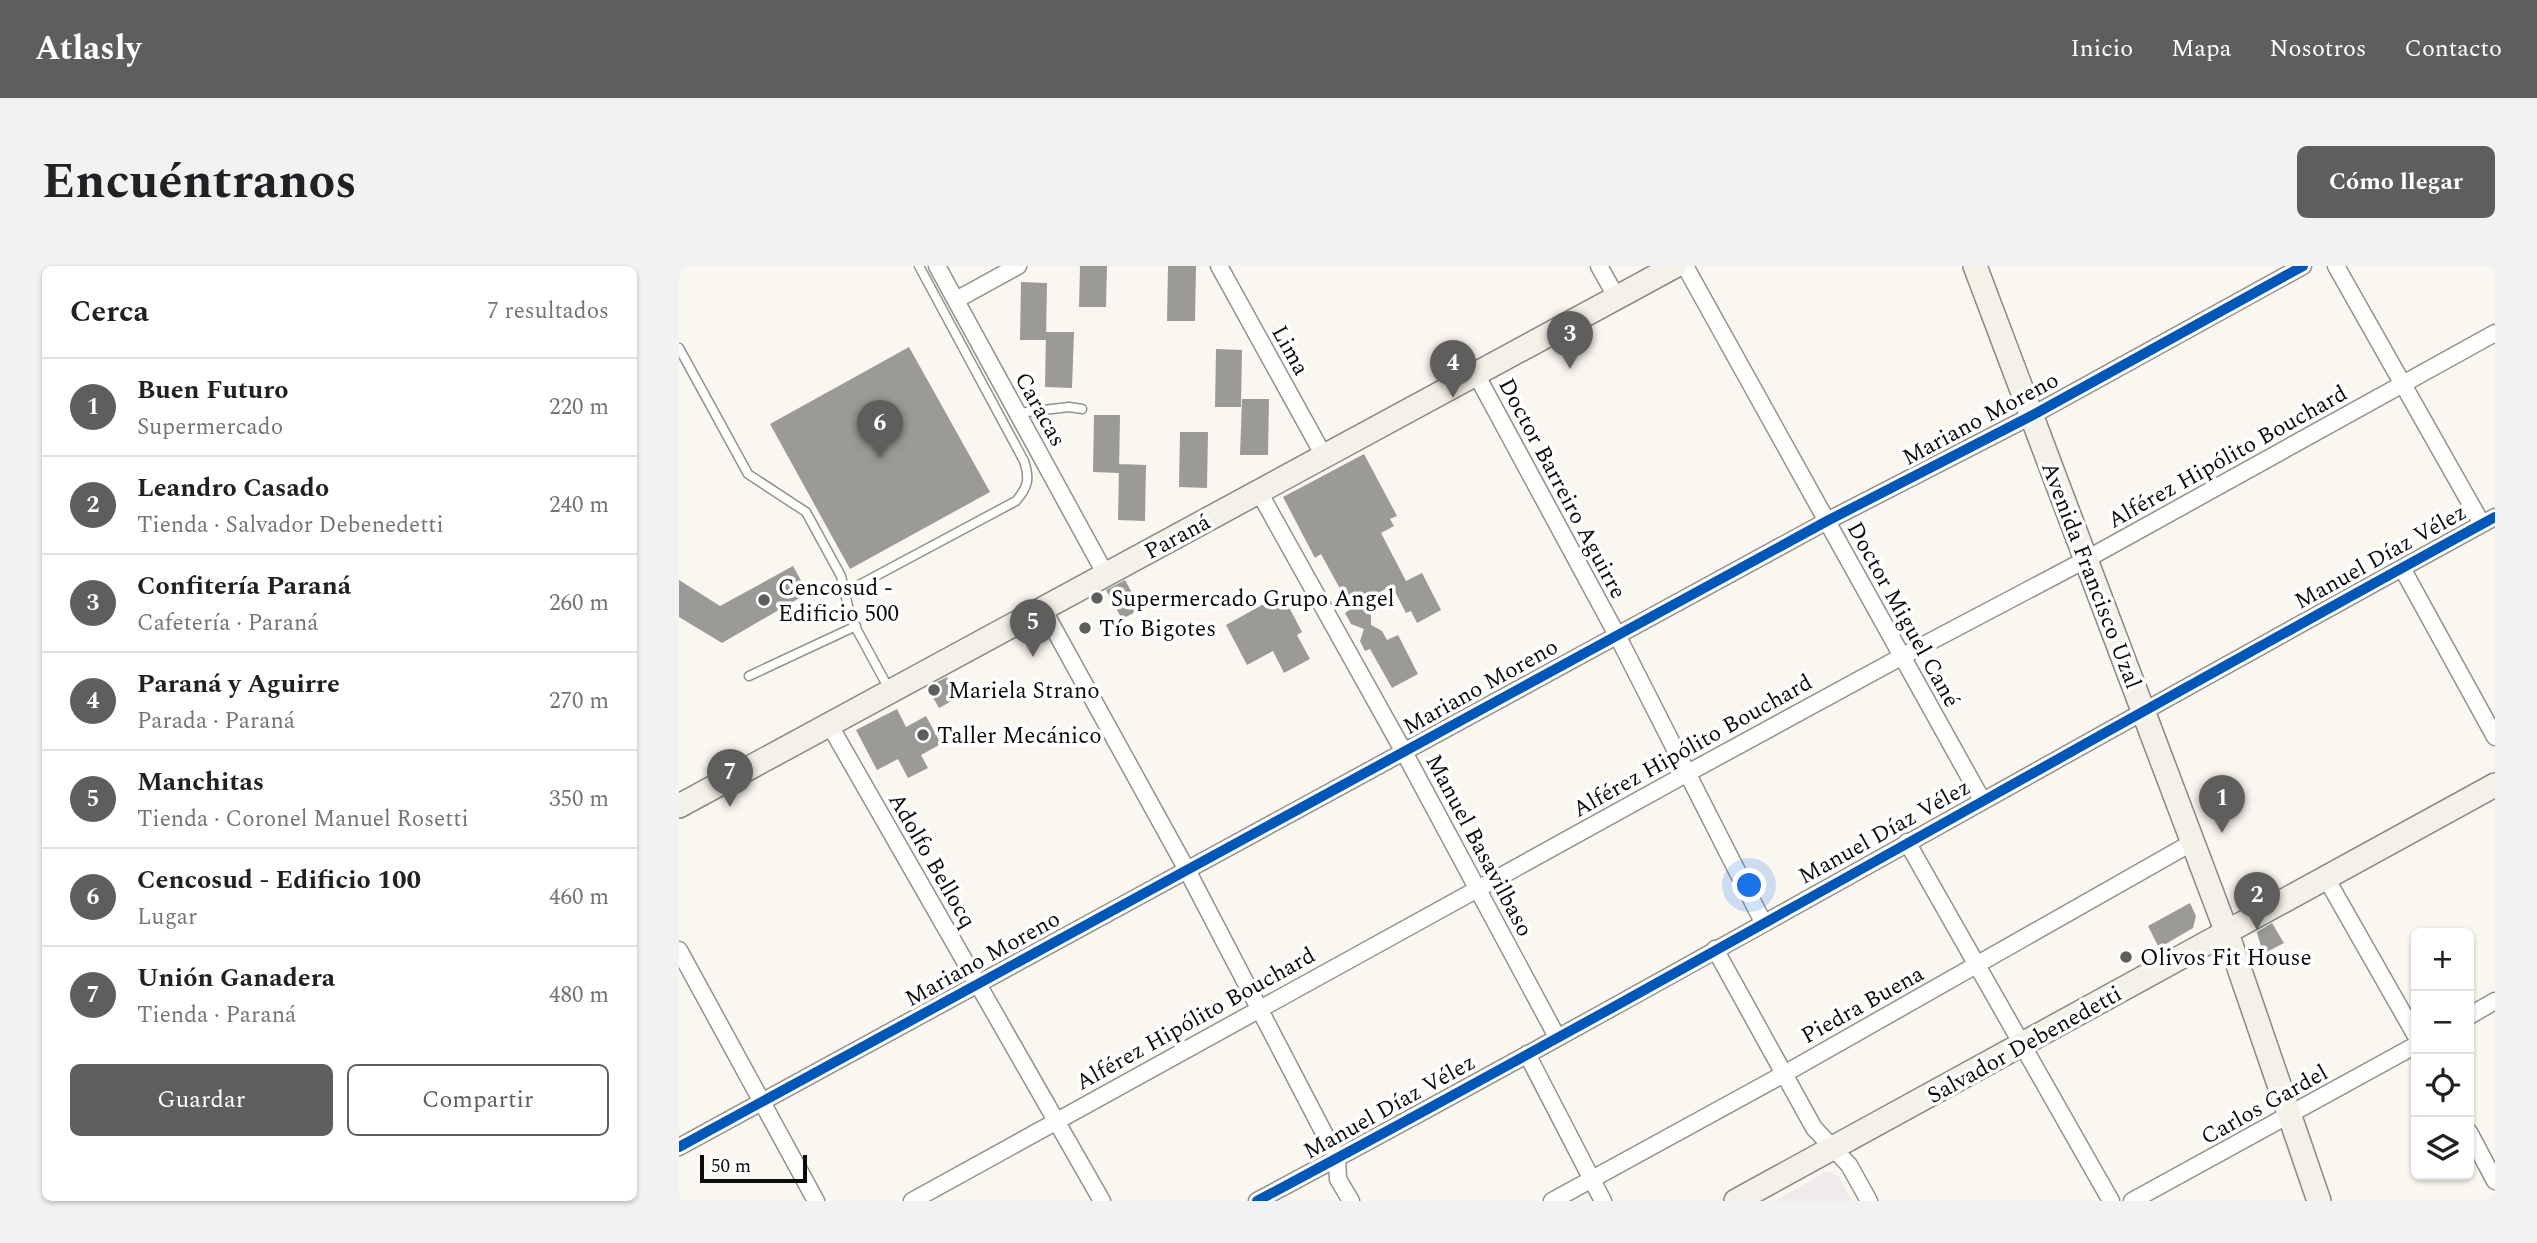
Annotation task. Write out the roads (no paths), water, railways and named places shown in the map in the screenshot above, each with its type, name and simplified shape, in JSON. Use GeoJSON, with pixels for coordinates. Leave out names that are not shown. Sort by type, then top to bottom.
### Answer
{"type":"FeatureCollection","features":[{"type":"Feature","properties":{"kind":"street","name":"Caracas"},"geometry":{"type":"LineString","coordinates":[[937,266],[1106,575]]}},
{"type":"Feature","properties":{"kind":"street"},"geometry":{"type":"LineString","coordinates":[[956,300],[1018,266]]}},
{"type":"Feature","properties":{"kind":"street","name":"Lima"},"geometry":{"type":"LineString","coordinates":[[1219,266],[1324,456]]}},
{"type":"Feature","properties":{"kind":"street"},"geometry":{"type":"LineString","coordinates":[[1599,266],[1617,298]]}},
{"type":"Feature","properties":{"kind":"street","name":"Paraná"},"geometry":{"type":"LineString","coordinates":[[681,798],[891,691],[1675,266]]}},
{"type":"Feature","properties":{"kind":"street","name":"Doctor Miguel Cané"},"geometry":{"type":"LineString","coordinates":[[1685,266],[1982,800]]}},
{"type":"Feature","properties":{"kind":"street","name":"Avenida Francisco Uzal"},"geometry":{"type":"LineString","coordinates":[[1975,266],[2227,933],[2319,1201]]}},
{"type":"Feature","properties":{"kind":"street","name":"Mariano Moreno"},"geometry":{"type":"LineString","coordinates":[[679,1147],[1827,521],[2031,416],[2303,266]]}},
{"type":"Feature","properties":{"kind":"street"},"geometry":{"type":"LineString","coordinates":[[2336,266],[2403,384],[2489,520]]}},
{"type":"Feature","properties":{"kind":"street","name":"Alférez Hipólito Bouchard"},"geometry":{"type":"LineString","coordinates":[[912,1201],[1901,656],[2085,560],[2495,333]]}},
{"type":"Feature","properties":{"kind":"street","name":"Doctor Barreiro Aguirre"},"geometry":{"type":"LineString","coordinates":[[1476,374],[1617,635],[1763,922]]}},
{"type":"Feature","properties":{"kind":"street","name":"Manuel Basavilbaso"},"geometry":{"type":"LineString","coordinates":[[1259,492],[1404,752],[1556,1037]]}},
{"type":"Feature","properties":{"kind":"street","name":"Manuel Díaz Vélez"},"geometry":{"type":"LineString","coordinates":[[1257,1201],[2489,520]]}},
{"type":"Feature","properties":{"kind":"street"},"geometry":{"type":"LineString","coordinates":[[2402,568],[2495,737]]}},
{"type":"Feature","properties":{"kind":"street"},"geometry":{"type":"LineString","coordinates":[[1043,609],[1187,870],[1337,1158],[1338,1179],[1351,1201]]}},
{"type":"Feature","properties":{"kind":"street","name":"Adolfo Bellocq"},"geometry":{"type":"LineString","coordinates":[[829,724],[1102,1201]]}},
{"type":"Feature","properties":{"kind":"street","name":"Salvador Debenedetti"},"geometry":{"type":"LineString","coordinates":[[1737,1201],[2495,785]]}},
{"type":"Feature","properties":{"kind":"street"},"geometry":{"type":"LineString","coordinates":[[1907,842],[2111,1201]]}},
{"type":"Feature","properties":{"kind":"street","name":"Piedra Buena"},"geometry":{"type":"LineString","coordinates":[[1552,1201],[1784,1074],[2193,842]]}},
{"type":"Feature","properties":{"kind":"street"},"geometry":{"type":"LineString","coordinates":[[2326,878],[2411,1027]]}},
{"type":"Feature","properties":{"kind":"street"},"geometry":{"type":"LineString","coordinates":[[1714,949],[1814,1128],[1849,1165],[1869,1201]]}},
{"type":"Feature","properties":{"kind":"street"},"geometry":{"type":"LineString","coordinates":[[679,950],[816,1201]]}},
{"type":"Feature","properties":{"kind":"street"},"geometry":{"type":"LineString","coordinates":[[2474,1013],[2495,1001]]}},
{"type":"Feature","properties":{"kind":"street","name":"Carlos Gardel"},"geometry":{"type":"LineString","coordinates":[[2132,1201],[2411,1048]]}},
{"type":"Feature","properties":{"kind":"street"},"geometry":{"type":"LineString","coordinates":[[1527,1054],[1603,1201]]}},
{"type":"Feature","properties":{"kind":"street"},"geometry":{"type":"LineString","coordinates":[[2474,1141],[2495,1181]]}},
{"type":"Feature","properties":{"kind":"lane"},"geometry":{"type":"LineString","coordinates":[[844,593],[1016,501],[1027,488],[1029,476],[1024,461],[919,266]]}},
{"type":"Feature","properties":{"kind":"lane"},"geometry":{"type":"LineString","coordinates":[[679,348],[748,474],[806,512],[841,576],[851,619],[891,691]]}},
{"type":"Feature","properties":{"kind":"lane"},"geometry":{"type":"LineString","coordinates":[[1018,413],[1069,407],[1082,409]]}},
{"type":"Feature","properties":{"kind":"lane"},"geometry":{"type":"LineString","coordinates":[[749,676],[856,626]]}},
{"type":"Feature","properties":{"kind":"place","name":"Confitería Paraná"},"geometry":{"type":"Point","coordinates":[1570,369]}},
{"type":"Feature","properties":{"kind":"place","name":"Paraná y Aguirre"},"geometry":{"type":"Point","coordinates":[1453,398]}},
{"type":"Feature","properties":{"kind":"place","name":"Cencosud - Edificio 100"},"geometry":{"type":"Point","coordinates":[880,458]}},
{"type":"Feature","properties":{"kind":"place","name":"Supermercado Grupo Angel"},"geometry":{"type":"Point","coordinates":[1097,598]}},
{"type":"Feature","properties":{"kind":"place","name":"Cencosud - Edificio 500"},"geometry":{"type":"Point","coordinates":[764,600]}},
{"type":"Feature","properties":{"kind":"place","name":"Tío Bigotes"},"geometry":{"type":"Point","coordinates":[1085,628]}},
{"type":"Feature","properties":{"kind":"place","name":"Manchitas"},"geometry":{"type":"Point","coordinates":[1033,657]}},
{"type":"Feature","properties":{"kind":"place","name":"Mariela Strano"},"geometry":{"type":"Point","coordinates":[934,690]}},
{"type":"Feature","properties":{"kind":"place","name":"Taller Mecánico"},"geometry":{"type":"Point","coordinates":[923,735]}},
{"type":"Feature","properties":{"kind":"place","name":"Unión Ganadera"},"geometry":{"type":"Point","coordinates":[730,807]}},
{"type":"Feature","properties":{"kind":"place","name":"Buen Futuro"},"geometry":{"type":"Point","coordinates":[2222,833]}},
{"type":"Feature","properties":{"kind":"place","name":"Leandro Casado"},"geometry":{"type":"Point","coordinates":[2257,930]}},
{"type":"Feature","properties":{"kind":"place","name":"Olivos Fit House"},"geometry":{"type":"Point","coordinates":[2126,957]}}]}
